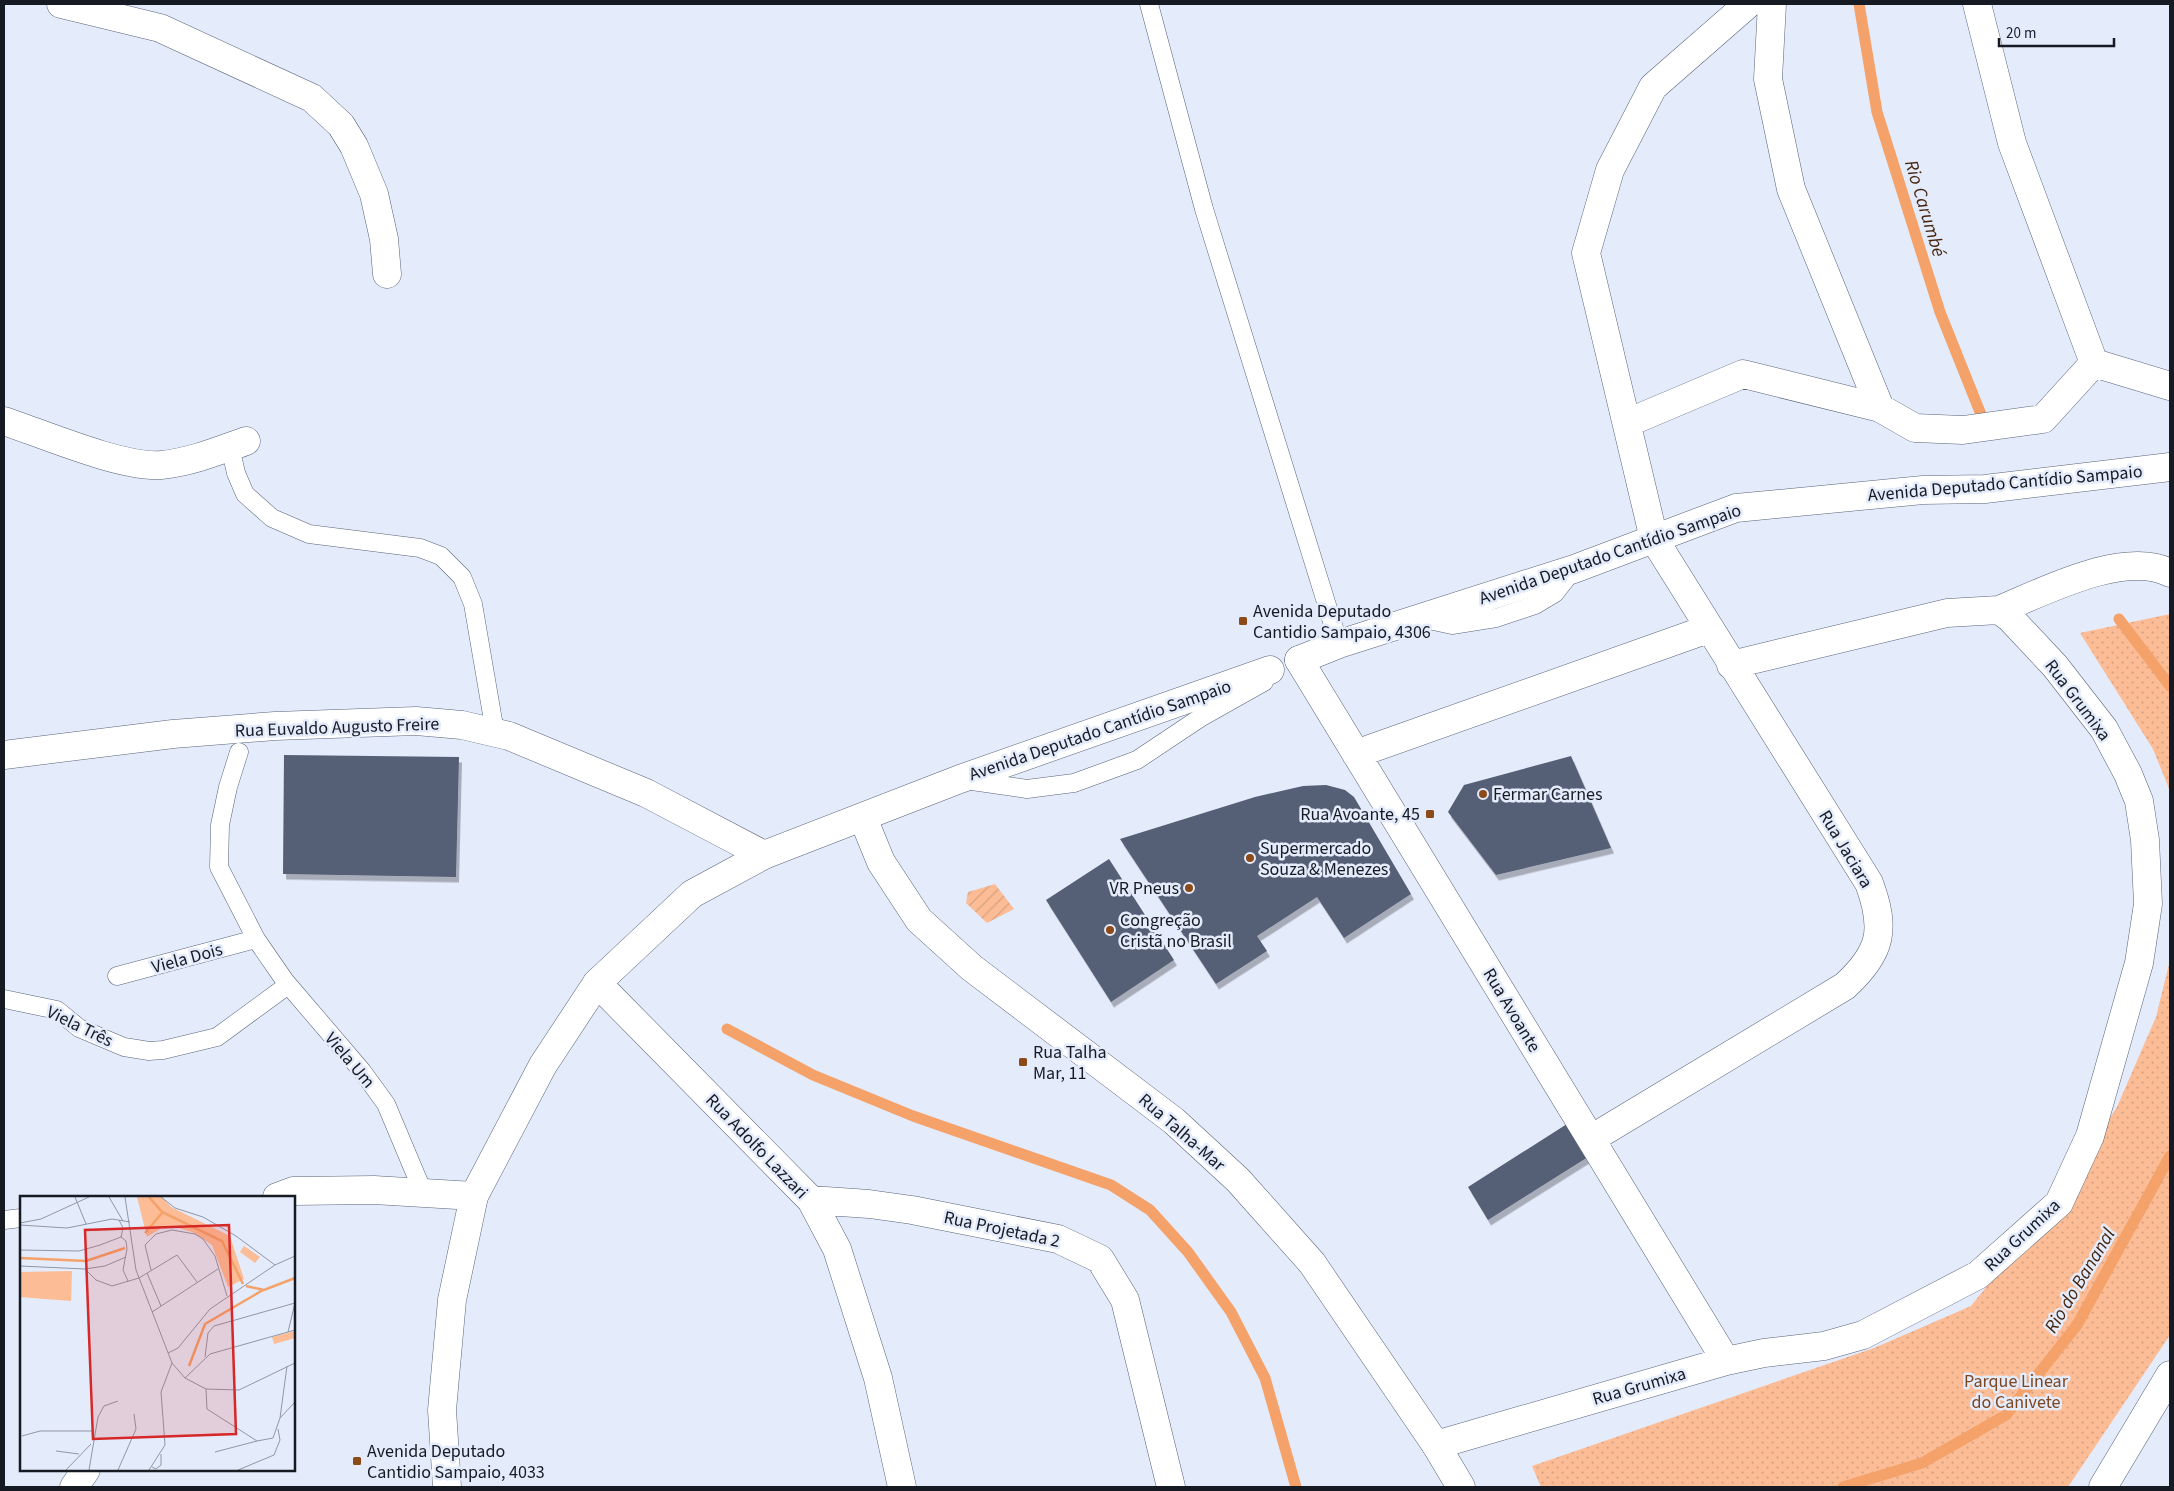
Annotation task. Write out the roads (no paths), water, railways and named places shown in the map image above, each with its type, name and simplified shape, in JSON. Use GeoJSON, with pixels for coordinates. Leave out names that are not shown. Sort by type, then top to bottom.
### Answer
{"type":"FeatureCollection","features":[{"type":"Feature","properties":{"kind":"street","name":"Rua Jaciara"},"geometry":{"type":"LineString","coordinates":[[1591,1139],[1845,986],[1863,969],[1878,940],[1879,910],[1869,883],[1708,629],[1654,539],[1586,253],[1610,170],[1653,87],[1748,4]]}},
{"type":"Feature","properties":{"kind":"street"},"geometry":{"type":"LineString","coordinates":[[1772,4],[1768,79],[1791,189],[1880,408]]}},
{"type":"Feature","properties":{"kind":"street"},"geometry":{"type":"LineString","coordinates":[[1976,4],[2012,143],[2094,363]]}},
{"type":"Feature","properties":{"kind":"street"},"geometry":{"type":"LineString","coordinates":[[76,6],[160,28],[312,98],[341,125],[354,146],[374,194],[384,239],[388,274]]}},
{"type":"Feature","properties":{"kind":"street"},"geometry":{"type":"LineString","coordinates":[[1627,423],[1743,374],[1880,408],[1915,428],[1963,430],[2043,419],[2094,363]]}},
{"type":"Feature","properties":{"kind":"street"},"geometry":{"type":"LineString","coordinates":[[2094,363],[2170,386]]}},
{"type":"Feature","properties":{"kind":"street"},"geometry":{"type":"LineString","coordinates":[[4,421],[90,451],[141,464],[159,465],[187,461],[238,444]]}},
{"type":"Feature","properties":{"kind":"street","name":"Avenida Deputado Cantídio Sampaio"},"geometry":{"type":"LineString","coordinates":[[447,1487],[442,1410],[448,1336],[452,1300],[474,1196],[543,1065],[597,983],[692,894],[764,855],[960,779],[1299,660],[1339,644],[1574,569],[1736,508],[1923,490],[1985,489],[2170,467]]}},
{"type":"Feature","properties":{"kind":"street"},"geometry":{"type":"LineString","coordinates":[[1731,665],[1947,613],[2004,614],[2067,582],[2124,566],[2162,569],[2170,574]]}},
{"type":"Feature","properties":{"kind":"street","name":"Rua Grumixa"},"geometry":{"type":"LineString","coordinates":[[1436,1445],[1726,1361],[1764,1353],[1824,1346],[1863,1335],[1978,1275],[2059,1203],[2090,1136],[2140,963],[2148,904],[2148,868],[2139,801],[2104,729],[2055,666],[2004,614]]}},
{"type":"Feature","properties":{"kind":"street"},"geometry":{"type":"LineString","coordinates":[[1356,754],[1708,629]]}},
{"type":"Feature","properties":{"kind":"street","name":"Rua Avoante"},"geometry":{"type":"LineString","coordinates":[[1299,660],[1726,1361]]}},
{"type":"Feature","properties":{"kind":"street","name":"Rua Euvaldo Augusto Freire"},"geometry":{"type":"LineString","coordinates":[[4,755],[173,734],[275,726],[416,721],[462,725],[495,732],[646,793],[764,855]]}},
{"type":"Feature","properties":{"kind":"street","name":"Rua Talha-Mar"},"geometry":{"type":"LineString","coordinates":[[863,818],[881,862],[919,920],[972,968],[1174,1121],[1238,1180],[1312,1263],[1436,1445],[1461,1487]]}},
{"type":"Feature","properties":{"kind":"street","name":"Rua Adolfo Lazzari"},"geometry":{"type":"LineString","coordinates":[[597,983],[810,1200],[837,1249],[878,1378],[902,1487]]}},
{"type":"Feature","properties":{"kind":"street"},"geometry":{"type":"LineString","coordinates":[[280,1196],[293,1191],[423,1192],[474,1196]]}},
{"type":"Feature","properties":{"kind":"street","name":"Rua Projetada 2"},"geometry":{"type":"LineString","coordinates":[[810,1200],[869,1204],[912,1210],[1049,1237],[1058,1239],[1100,1259],[1126,1300],[1171,1487]]}},
{"type":"Feature","properties":{"kind":"street"},"geometry":{"type":"LineString","coordinates":[[2103,1487],[2170,1375]]}},
{"type":"Feature","properties":{"kind":"street"},"geometry":{"type":"LineString","coordinates":[[74,1487],[85,1471]]}},
{"type":"Feature","properties":{"kind":"lane"},"geometry":{"type":"LineString","coordinates":[[1149,4],[1204,209],[1339,644]]}},
{"type":"Feature","properties":{"kind":"lane"},"geometry":{"type":"LineString","coordinates":[[238,444],[236,473],[245,494],[272,518],[308,534],[420,548],[441,556],[462,577],[473,604],[495,732]]}},
{"type":"Feature","properties":{"kind":"lane"},"geometry":{"type":"LineString","coordinates":[[960,779],[1027,790],[1074,783],[1137,760],[1200,718],[1264,682],[1270,670]]}},
{"type":"Feature","properties":{"kind":"lane","name":"Viela Um"},"geometry":{"type":"LineString","coordinates":[[239,752],[228,787],[220,825],[219,867],[256,939],[288,986],[362,1071],[386,1104],[423,1192]]}},
{"type":"Feature","properties":{"kind":"lane","name":"Viela Dois"},"geometry":{"type":"LineString","coordinates":[[117,976],[256,939]]}},
{"type":"Feature","properties":{"kind":"lane","name":"Viela Três"},"geometry":{"type":"LineString","coordinates":[[4,1000],[57,1010],[79,1028],[124,1047],[149,1051],[163,1050],[217,1037],[288,986]]}},
{"type":"Feature","properties":{"kind":"lane"},"geometry":{"type":"LineString","coordinates":[[4,1220],[20,1218]]}},
{"type":"Feature","properties":{"kind":"waterway","name":"Rio Carumbé"},"geometry":{"type":"LineString","coordinates":[[1859,4],[1877,112],[1940,312],[1982,417]]}},
{"type":"Feature","properties":{"kind":"waterway","name":"Rio Carumbé"},"geometry":{"type":"LineString","coordinates":[[2119,619],[2170,686]]}},
{"type":"Feature","properties":{"kind":"waterway"},"geometry":{"type":"LineString","coordinates":[[727,1029],[813,1075],[913,1116],[1111,1185],[1150,1210],[1188,1252],[1231,1312],[1265,1378],[1296,1487]]}},
{"type":"Feature","properties":{"kind":"waterway","name":"Rio do Bananal"},"geometry":{"type":"LineString","coordinates":[[1843,1487],[1922,1463],[2006,1415],[2077,1325],[2170,1156]]}},
{"type":"Feature","properties":{"kind":"place","name":"Avenida Deputado Cantidio Sampaio, 4306"},"geometry":{"type":"Point","coordinates":[1243,621]}},
{"type":"Feature","properties":{"kind":"place","name":"Fermar Carnes"},"geometry":{"type":"Point","coordinates":[1483,794]}},
{"type":"Feature","properties":{"kind":"place","name":"Rua Avoante, 45"},"geometry":{"type":"Point","coordinates":[1430,814]}},
{"type":"Feature","properties":{"kind":"place","name":"Supermercado Souza & Menezes"},"geometry":{"type":"Point","coordinates":[1250,858]}},
{"type":"Feature","properties":{"kind":"place","name":"VR Pneus"},"geometry":{"type":"Point","coordinates":[1189,888]}},
{"type":"Feature","properties":{"kind":"place","name":"Congreção Cristã no Brasil"},"geometry":{"type":"Point","coordinates":[1110,930]}},
{"type":"Feature","properties":{"kind":"place","name":"Rua Talha Mar, 11"},"geometry":{"type":"Point","coordinates":[1023,1062]}},
{"type":"Feature","properties":{"kind":"place","name":"Avenida Deputado Cantidio Sampaio, 4033"},"geometry":{"type":"Point","coordinates":[357,1461]}},
{"type":"Feature","properties":{"kind":"park label","name":"Parque Linear do Canivete"},"geometry":{"type":"Point","coordinates":[2016,1391]}}]}
